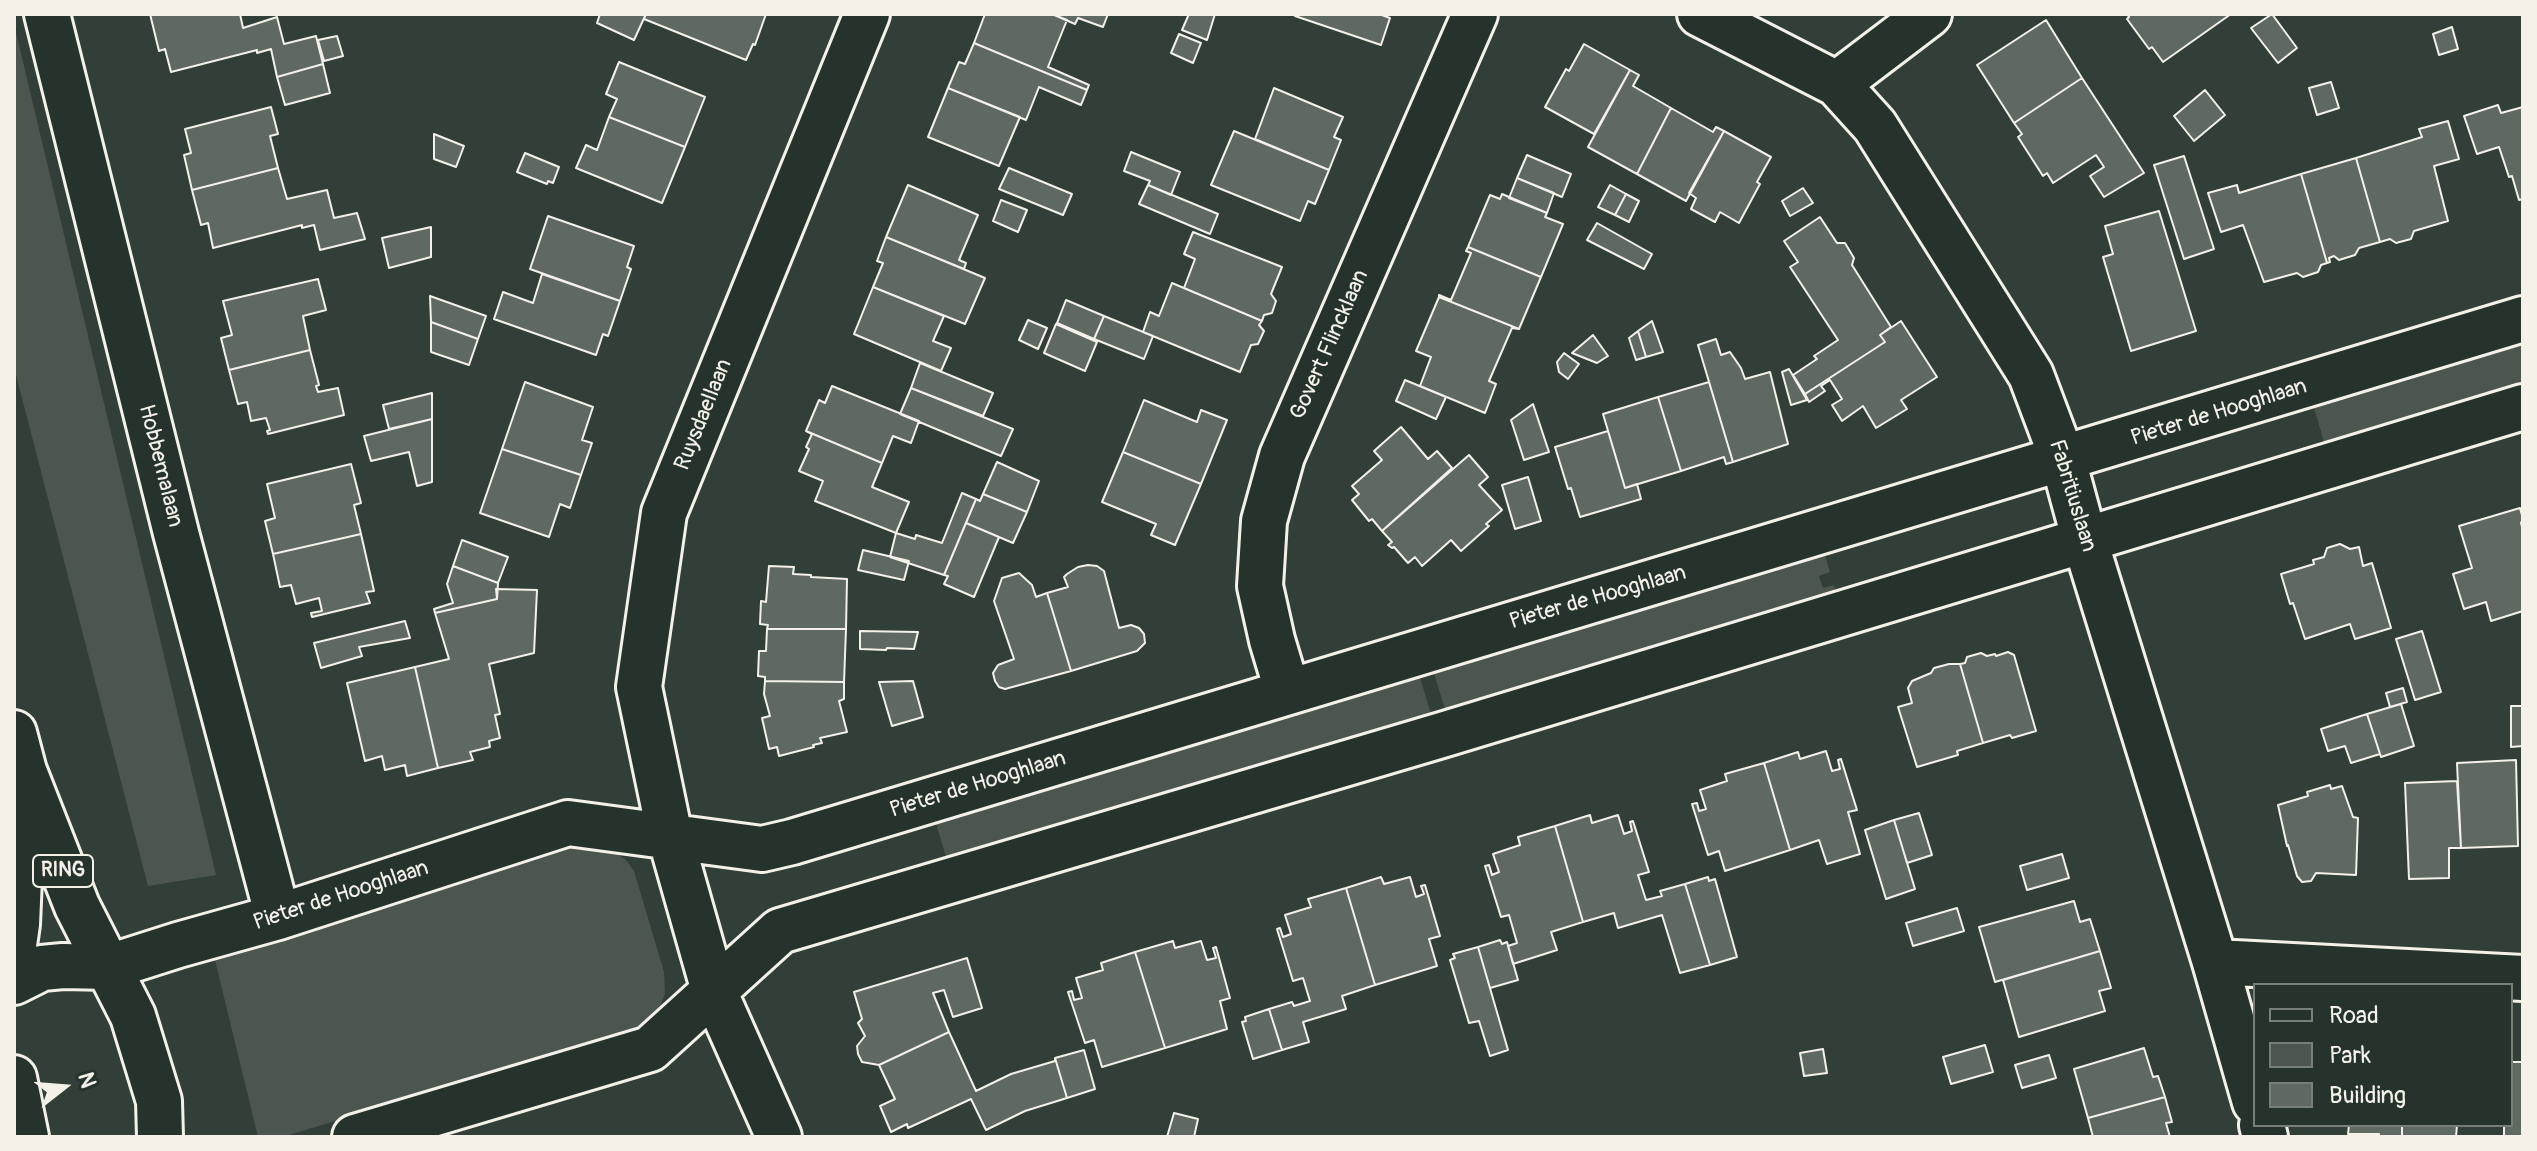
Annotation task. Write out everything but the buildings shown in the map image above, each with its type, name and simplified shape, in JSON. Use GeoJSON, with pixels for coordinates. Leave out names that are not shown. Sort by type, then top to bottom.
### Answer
{"type":"FeatureCollection","features":[{"type":"Feature","properties":{"kind":"street","name":"Hobbemalaan"},"geometry":{"type":"LineString","coordinates":[[47,14],[172,518],[278,917]]}},
{"type":"Feature","properties":{"kind":"street","name":"Ruysdaellaan"},"geometry":{"type":"LineString","coordinates":[[670,836],[639,687],[664,513],[867,14]]}},
{"type":"Feature","properties":{"kind":"street","name":"Govert Flincklaan"},"geometry":{"type":"LineString","coordinates":[[1287,690],[1260,586],[1264,521],[1282,456],[1475,14]]}},
{"type":"Feature","properties":{"kind":"street","name":"Fabritiuslaan"},"geometry":{"type":"LineString","coordinates":[[1700,14],[1837,84],[1875,126],[2031,375],[2063,460],[2253,1095]]}},
{"type":"Feature","properties":{"kind":"street"},"geometry":{"type":"LineString","coordinates":[[1837,84],[1929,14]]}},
{"type":"Feature","properties":{"kind":"street","name":"Pieter de Hooghlaan"},"geometry":{"type":"LineString","coordinates":[[14,982],[42,968],[109,967],[278,917],[568,823],[762,849],[2063,460],[2523,319]]}},
{"type":"Feature","properties":{"kind":"street"},"geometry":{"type":"LineString","coordinates":[[355,1137],[650,1049],[780,931],[2523,407]]}},
{"type":"Feature","properties":{"kind":"street","name":"RING"},"geometry":{"type":"LineString","coordinates":[[14,945],[17,924],[19,752]]}},
{"type":"Feature","properties":{"kind":"street","name":"RING"},"geometry":{"type":"LineString","coordinates":[[19,752],[77,906],[133,1016],[159,1101],[160,1137]]}},
{"type":"Feature","properties":{"kind":"street"},"geometry":{"type":"LineString","coordinates":[[670,836],[714,991],[779,1137]]}},
{"type":"Feature","properties":{"kind":"street"},"geometry":{"type":"LineString","coordinates":[[2215,962],[2523,978]]}},
{"type":"Feature","properties":{"kind":"street"},"geometry":{"type":"LineString","coordinates":[[14,1078],[20,1127]]}},
{"type":"Feature","properties":{"kind":"green space"},"geometry":{"type":"Polygon","coordinates":[[[14,24],[216,875],[148,886],[14,367],[14,24]]]}},
{"type":"Feature","properties":{"kind":"green space"},"geometry":{"type":"Polygon","coordinates":[[[2523,337],[2523,385],[2325,445],[2312,401],[2523,337]]]}},
{"type":"Feature","properties":{"kind":"green space"},"geometry":{"type":"Polygon","coordinates":[[[1823,549],[1830,572],[1819,576],[1823,588],[1834,585],[1835,591],[1445,709],[1432,667],[1823,549]]]}},
{"type":"Feature","properties":{"kind":"green space"},"geometry":{"type":"Polygon","coordinates":[[[1418,671],[1431,714],[947,860],[934,817],[1418,671]]]}},
{"type":"Feature","properties":{"kind":"green space"},"geometry":{"type":"Polygon","coordinates":[[[577,846],[610,848],[634,871],[664,972],[665,994],[649,1022],[629,1033],[282,1137],[258,1137],[214,956],[577,846]]]}}]}
